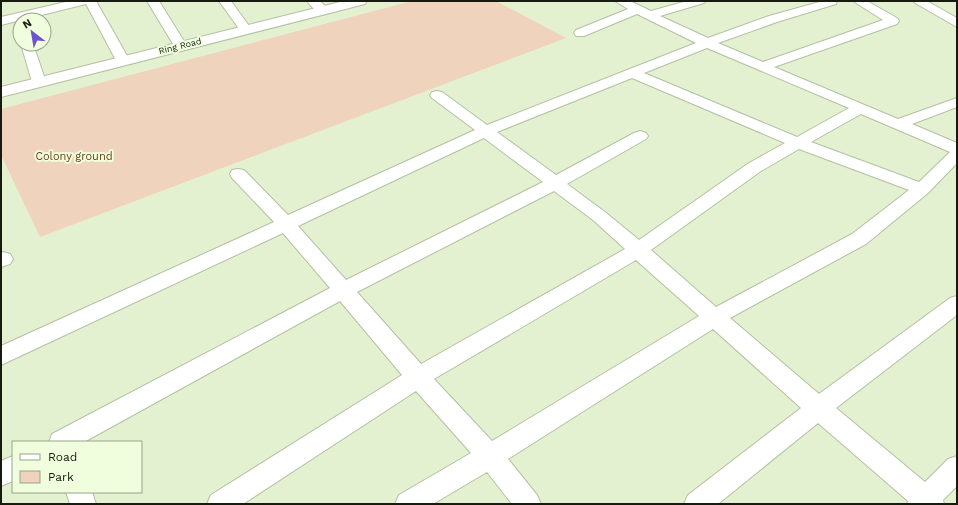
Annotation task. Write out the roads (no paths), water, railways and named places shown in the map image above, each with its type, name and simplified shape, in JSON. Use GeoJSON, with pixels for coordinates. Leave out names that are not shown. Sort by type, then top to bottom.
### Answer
{"type":"FeatureCollection","features":[{"type":"Feature","properties":{"kind":"highway","name":"Ring Road"},"geometry":{"type":"LineString","coordinates":[[1,92],[246,30],[318,6],[360,1]]}},
{"type":"Feature","properties":{"kind":"street"},"geometry":{"type":"LineString","coordinates":[[29,12],[85,1]]}},
{"type":"Feature","properties":{"kind":"street"},"geometry":{"type":"LineString","coordinates":[[90,1],[123,61]]}},
{"type":"Feature","properties":{"kind":"street"},"geometry":{"type":"LineString","coordinates":[[153,1],[181,46]]}},
{"type":"Feature","properties":{"kind":"street"},"geometry":{"type":"LineString","coordinates":[[225,1],[246,30]]}},
{"type":"Feature","properties":{"kind":"street"},"geometry":{"type":"LineString","coordinates":[[621,1],[707,43],[957,149]]}},
{"type":"Feature","properties":{"kind":"street"},"geometry":{"type":"LineString","coordinates":[[580,33],[644,12],[700,1]]}},
{"type":"Feature","properties":{"kind":"street"},"geometry":{"type":"LineString","coordinates":[[763,66],[893,21],[859,1]]}},
{"type":"Feature","properties":{"kind":"street"},"geometry":{"type":"LineString","coordinates":[[919,1],[957,23]]}},
{"type":"Feature","properties":{"kind":"street"},"geometry":{"type":"LineString","coordinates":[[1,356],[486,131],[707,43],[773,19],[832,2]]}},
{"type":"Feature","properties":{"kind":"street"},"geometry":{"type":"LineString","coordinates":[[937,12],[957,11]]}},
{"type":"Feature","properties":{"kind":"street"},"geometry":{"type":"LineString","coordinates":[[1,21],[12,17]]}},
{"type":"Feature","properties":{"kind":"street"},"geometry":{"type":"LineString","coordinates":[[30,52],[39,82]]}},
{"type":"Feature","properties":{"kind":"street"},"geometry":{"type":"LineString","coordinates":[[633,73],[798,143],[922,189]]}},
{"type":"Feature","properties":{"kind":"street"},"geometry":{"type":"LineString","coordinates":[[437,95],[599,216],[926,502],[957,468]]}},
{"type":"Feature","properties":{"kind":"street"},"geometry":{"type":"LineString","coordinates":[[898,124],[957,102]]}},
{"type":"Feature","properties":{"kind":"street"},"geometry":{"type":"LineString","coordinates":[[220,504],[418,377],[638,250],[755,167],[860,108]]}},
{"type":"Feature","properties":{"kind":"street"},"geometry":{"type":"LineString","coordinates":[[64,441],[343,290],[555,183],[640,136]]}},
{"type":"Feature","properties":{"kind":"street"},"geometry":{"type":"LineString","coordinates":[[408,504],[490,456],[715,317],[859,239],[922,189],[957,154]]}},
{"type":"Feature","properties":{"kind":"street"},"geometry":{"type":"LineString","coordinates":[[238,174],[286,224],[418,377],[490,456],[528,504]]}},
{"type":"Feature","properties":{"kind":"street"},"geometry":{"type":"LineString","coordinates":[[697,504],[819,408],[957,304]]}},
{"type":"Feature","properties":{"kind":"street"},"geometry":{"type":"LineString","coordinates":[[1,474],[12,468]]}},
{"type":"Feature","properties":{"kind":"street"},"geometry":{"type":"LineString","coordinates":[[79,493],[83,504]]}},
{"type":"Feature","properties":{"kind":"park label","name":"Colony ground"},"geometry":{"type":"Point","coordinates":[74,156]}}]}
